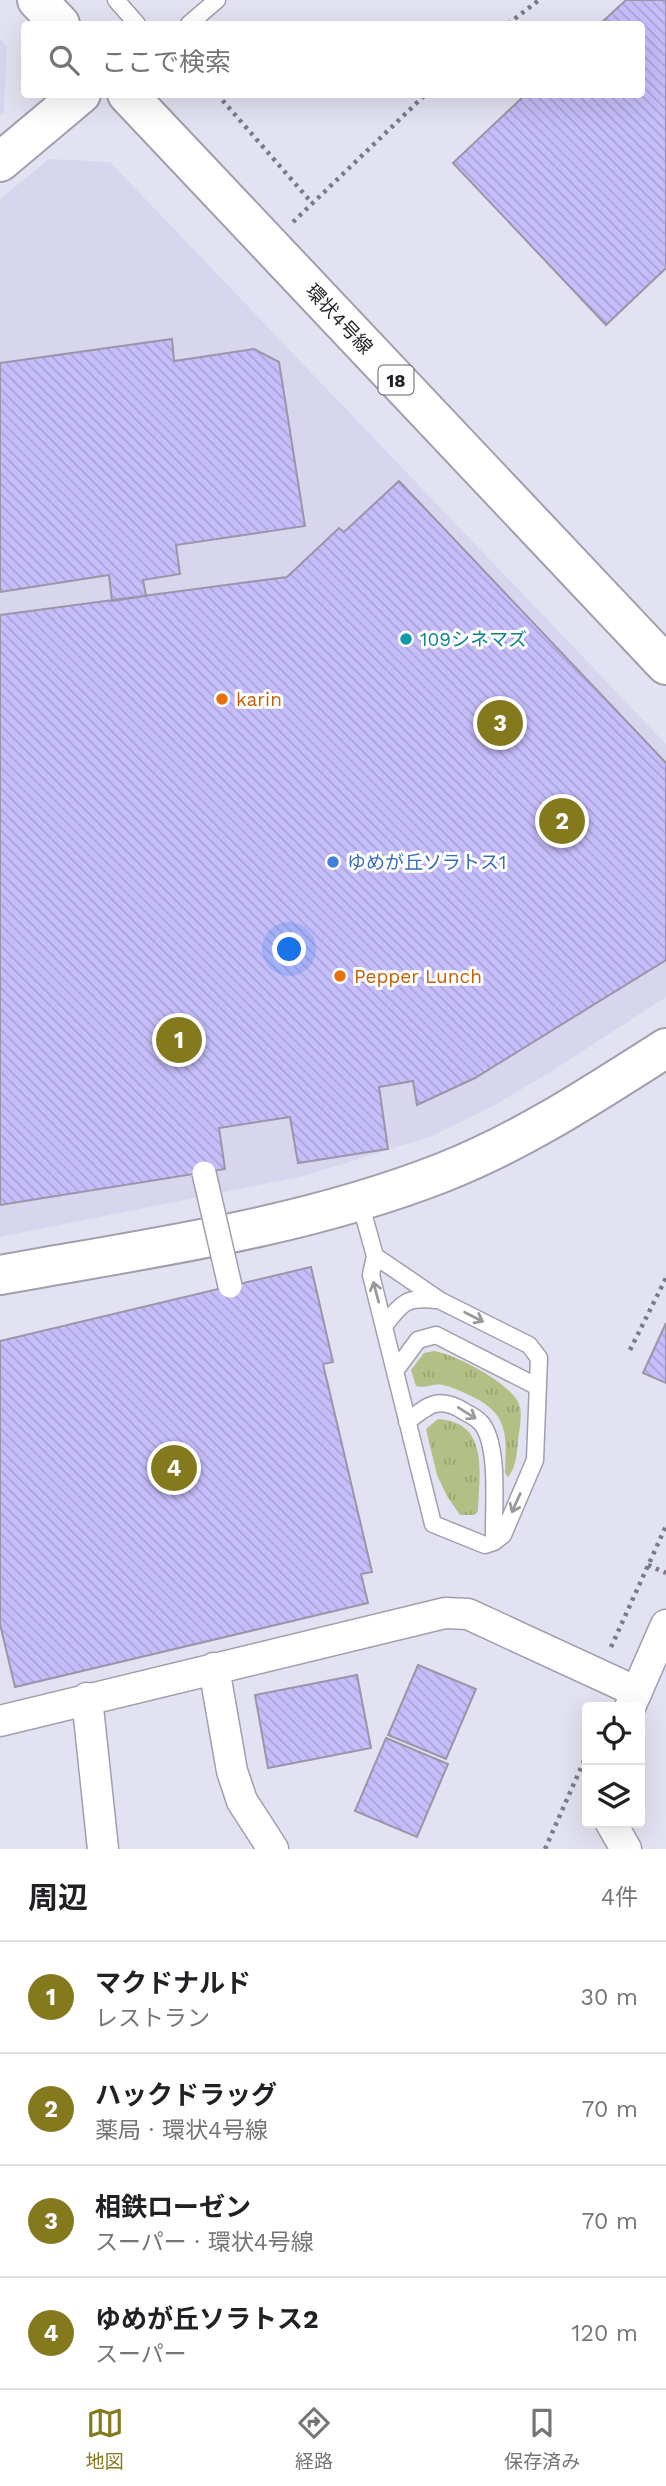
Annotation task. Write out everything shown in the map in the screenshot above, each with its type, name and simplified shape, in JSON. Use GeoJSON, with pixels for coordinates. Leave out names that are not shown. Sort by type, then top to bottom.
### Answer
{"type":"FeatureCollection","features":[{"type":"Feature","properties":{"kind":"main road"},"geometry":{"type":"LineString","coordinates":[[37,0],[57,21]]}},
{"type":"Feature","properties":{"kind":"main road"},"geometry":{"type":"LineString","coordinates":[[0,162],[76,98]]}},
{"type":"Feature","properties":{"kind":"main road","name":"環状4号線"},"geometry":{"type":"LineString","coordinates":[[131,98],[666,665]]}},
{"type":"Feature","properties":{"kind":"main road"},"geometry":{"type":"LineString","coordinates":[[0,1275],[289,1221],[360,1202],[446,1171],[505,1143],[576,1105],[666,1048]]}},
{"type":"Feature","properties":{"kind":"street"},"geometry":{"type":"LineString","coordinates":[[204,1172],[230,1286]]}},
{"type":"Feature","properties":{"kind":"street"},"geometry":{"type":"LineString","coordinates":[[0,1721],[445,1613],[468,1614],[599,1674],[633,1699],[666,1625]]}},
{"type":"Feature","properties":{"kind":"street"},"geometry":{"type":"LineString","coordinates":[[214,1668],[232,1771],[242,1801],[273,1849]]}},
{"type":"Feature","properties":{"kind":"street"},"geometry":{"type":"LineString","coordinates":[[87,1698],[103,1849]]}},
{"type":"Feature","properties":{"kind":"street"},"geometry":{"type":"LineString","coordinates":[[614,1828],[626,1849]]}},
{"type":"Feature","properties":{"kind":"lane"},"geometry":{"type":"LineString","coordinates":[[116,0],[134,21]]}},
{"type":"Feature","properties":{"kind":"lane"},"geometry":{"type":"LineString","coordinates":[[193,21],[217,0]]}},
{"type":"Feature","properties":{"kind":"lane"},"geometry":{"type":"LineString","coordinates":[[360,1202],[375,1256],[371,1275],[433,1524],[485,1545],[494,1542],[503,1535],[536,1460],[540,1358],[529,1345],[441,1300],[375,1256]]}},
{"type":"Feature","properties":{"kind":"lane"},"geometry":{"type":"LineString","coordinates":[[385,1325],[398,1308],[411,1298],[441,1300]]}},
{"type":"Feature","properties":{"kind":"lane"},"geometry":{"type":"LineString","coordinates":[[395,1371],[418,1340],[436,1335],[538,1387]]}},
{"type":"Feature","properties":{"kind":"lane"},"geometry":{"type":"LineString","coordinates":[[407,1422],[429,1405],[443,1403],[455,1406],[480,1421],[487,1432],[493,1457],[494,1542]]}},
{"type":"Feature","properties":{"kind":"path"},"geometry":{"type":"LineString","coordinates":[[512,21],[539,0]]}},
{"type":"Feature","properties":{"kind":"path"},"geometry":{"type":"LineString","coordinates":[[220,98],[312,203]]}},
{"type":"Feature","properties":{"kind":"path"},"geometry":{"type":"LineString","coordinates":[[269,245],[422,98]]}},
{"type":"Feature","properties":{"kind":"path"},"geometry":{"type":"LineString","coordinates":[[631,1350],[666,1278]]}},
{"type":"Feature","properties":{"kind":"path"},"geometry":{"type":"LineString","coordinates":[[599,1674],[666,1526]]}},
{"type":"Feature","properties":{"kind":"path"},"geometry":{"type":"LineString","coordinates":[[648,1565],[666,1573]]}},
{"type":"Feature","properties":{"kind":"path"},"geometry":{"type":"LineString","coordinates":[[545,1849],[582,1765]]}},
{"type":"Feature","properties":{"kind":"shaded area"},"geometry":{"type":"Polygon","coordinates":[[[0,39],[7,46],[4,113],[0,116],[0,39]]]}},
{"type":"Feature","properties":{"kind":"shaded area","name":"ゆめが丘ソラトス1"},"geometry":{"type":"Polygon","coordinates":[[[49,159],[110,162],[666,744],[666,997],[552,1071],[493,1106],[432,1136],[304,1176],[0,1237],[0,199],[49,159]]]}},
{"type":"Feature","properties":{"kind":"green space"},"geometry":{"type":"Polygon","coordinates":[[[434,1351],[455,1358],[494,1379],[514,1396],[519,1404],[521,1418],[517,1455],[508,1477],[505,1473],[504,1431],[496,1414],[489,1407],[448,1386],[416,1386],[411,1370],[424,1353],[434,1351]]]}},
{"type":"Feature","properties":{"kind":"green space"},"geometry":{"type":"Polygon","coordinates":[[[438,1419],[455,1422],[466,1429],[474,1440],[479,1466],[478,1511],[474,1515],[460,1515],[437,1475],[426,1429],[438,1419]]]}},
{"type":"Feature","properties":{"kind":"building"},"geometry":{"type":"Polygon","coordinates":[[[626,0],[666,0],[666,268],[606,325],[453,163],[522,98],[645,98],[645,21],[603,21],[626,0]]]}},
{"type":"Feature","properties":{"kind":"building"},"geometry":{"type":"Polygon","coordinates":[[[172,339],[174,361],[254,349],[279,362],[305,526],[176,545],[180,574],[143,580],[146,596],[112,601],[109,575],[0,592],[0,363],[172,339]]]}},
{"type":"Feature","properties":{"kind":"building","name":"ゆめが丘ソラトス1"},"geometry":{"type":"Polygon","coordinates":[[[399,481],[666,763],[666,960],[475,1078],[417,1105],[413,1081],[379,1087],[388,1149],[298,1163],[290,1117],[219,1128],[225,1169],[0,1205],[0,615],[287,577],[339,528],[344,532],[399,481]]]}},
{"type":"Feature","properties":{"kind":"building"},"geometry":{"type":"Polygon","coordinates":[[[311,1267],[333,1362],[323,1364],[372,1572],[361,1574],[368,1603],[15,1687],[0,1624],[0,1341],[311,1267]]]}},
{"type":"Feature","properties":{"kind":"building"},"geometry":{"type":"Polygon","coordinates":[[[666,1323],[666,1383],[643,1373],[666,1323]]]}},
{"type":"Feature","properties":{"kind":"building"},"geometry":{"type":"Polygon","coordinates":[[[418,1665],[476,1689],[446,1759],[388,1735],[418,1665]]]}},
{"type":"Feature","properties":{"kind":"building"},"geometry":{"type":"Polygon","coordinates":[[[357,1675],[371,1748],[268,1768],[255,1695],[357,1675]]]}},
{"type":"Feature","properties":{"kind":"building"},"geometry":{"type":"Polygon","coordinates":[[[386,1738],[448,1764],[417,1837],[355,1811],[386,1738]]]}},
{"type":"Feature","properties":{"kind":"place","name":"109シネマズ"},"geometry":{"type":"Point","coordinates":[406,639]}},
{"type":"Feature","properties":{"kind":"place","name":"karin"},"geometry":{"type":"Point","coordinates":[222,699]}},
{"type":"Feature","properties":{"kind":"place","name":"相鉄ローゼン"},"geometry":{"type":"Point","coordinates":[500,723]}},
{"type":"Feature","properties":{"kind":"place","name":"ハックドラッグ"},"geometry":{"type":"Point","coordinates":[562,821]}},
{"type":"Feature","properties":{"kind":"place","name":"ゆめが丘ソラトス1"},"geometry":{"type":"Point","coordinates":[333,862]}},
{"type":"Feature","properties":{"kind":"place","name":"Pepper Lunch"},"geometry":{"type":"Point","coordinates":[340,976]}},
{"type":"Feature","properties":{"kind":"place","name":"マクドナルド"},"geometry":{"type":"Point","coordinates":[179,1040]}},
{"type":"Feature","properties":{"kind":"place","name":"ゆめが丘ソラトス2"},"geometry":{"type":"Point","coordinates":[174,1468]}}]}
